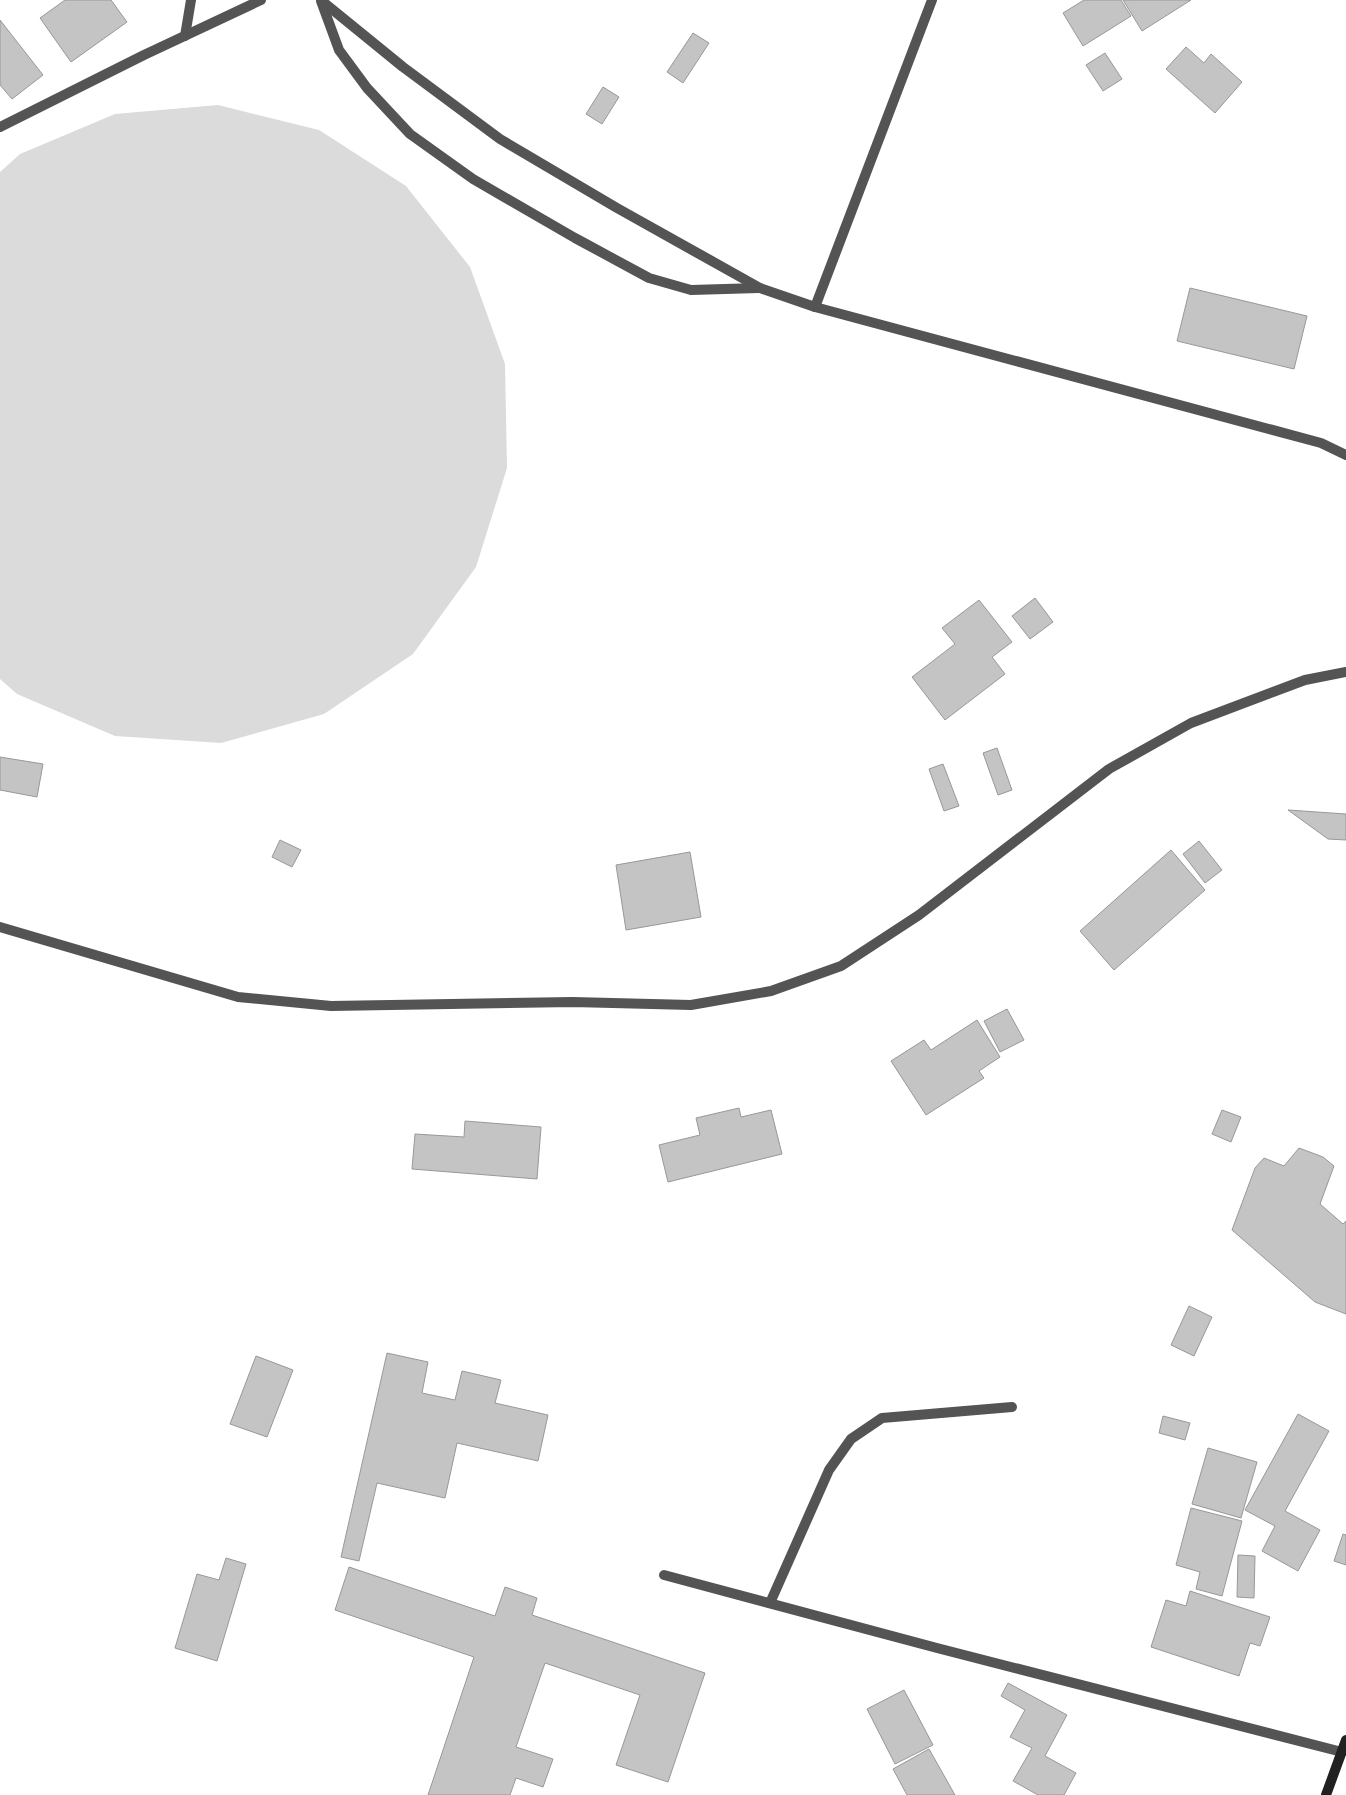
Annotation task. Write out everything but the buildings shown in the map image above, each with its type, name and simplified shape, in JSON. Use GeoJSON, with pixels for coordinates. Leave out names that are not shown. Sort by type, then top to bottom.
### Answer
{"type":"FeatureCollection","features":[{"type":"Feature","properties":{"kind":"street"},"geometry":{"type":"LineString","coordinates":[[184,36],[191,0]]}},
{"type":"Feature","properties":{"kind":"street"},"geometry":{"type":"LineString","coordinates":[[0,127],[261,0]]}},
{"type":"Feature","properties":{"kind":"street"},"geometry":{"type":"LineString","coordinates":[[815,307],[932,0]]}},
{"type":"Feature","properties":{"kind":"street"},"geometry":{"type":"LineString","coordinates":[[321,1],[339,50],[367,88],[410,134],[473,179],[649,278],[691,290],[760,288]]}},
{"type":"Feature","properties":{"kind":"street"},"geometry":{"type":"LineString","coordinates":[[321,1],[403,67],[500,139],[617,208],[760,288],[815,307],[1321,443],[1346,455]]}},
{"type":"Feature","properties":{"kind":"street"},"geometry":{"type":"LineString","coordinates":[[0,927],[238,997],[331,1006],[573,1002],[690,1005],[771,991],[842,966],[919,915],[1109,769],[1191,723],[1305,680],[1346,672]]}},
{"type":"Feature","properties":{"kind":"street"},"geometry":{"type":"LineString","coordinates":[[770,1603],[829,1470],[851,1439],[882,1418],[1012,1408]]}},
{"type":"Feature","properties":{"kind":"street"},"geometry":{"type":"LineString","coordinates":[[664,1575],[937,1648],[1342,1752]]}},
{"type":"Feature","properties":{"kind":"street"},"geometry":{"type":"LineString","coordinates":[[1326,1795],[1346,1740]]}},
{"type":"Feature","properties":{"kind":"shaded area"},"geometry":{"type":"Polygon","coordinates":[[[218,105],[319,130],[406,186],[470,267],[505,364],[507,468],[476,567],[413,654],[324,714],[221,743],[115,736],[17,694],[0,679],[0,172],[20,154],[115,114],[218,105]]]}}]}
